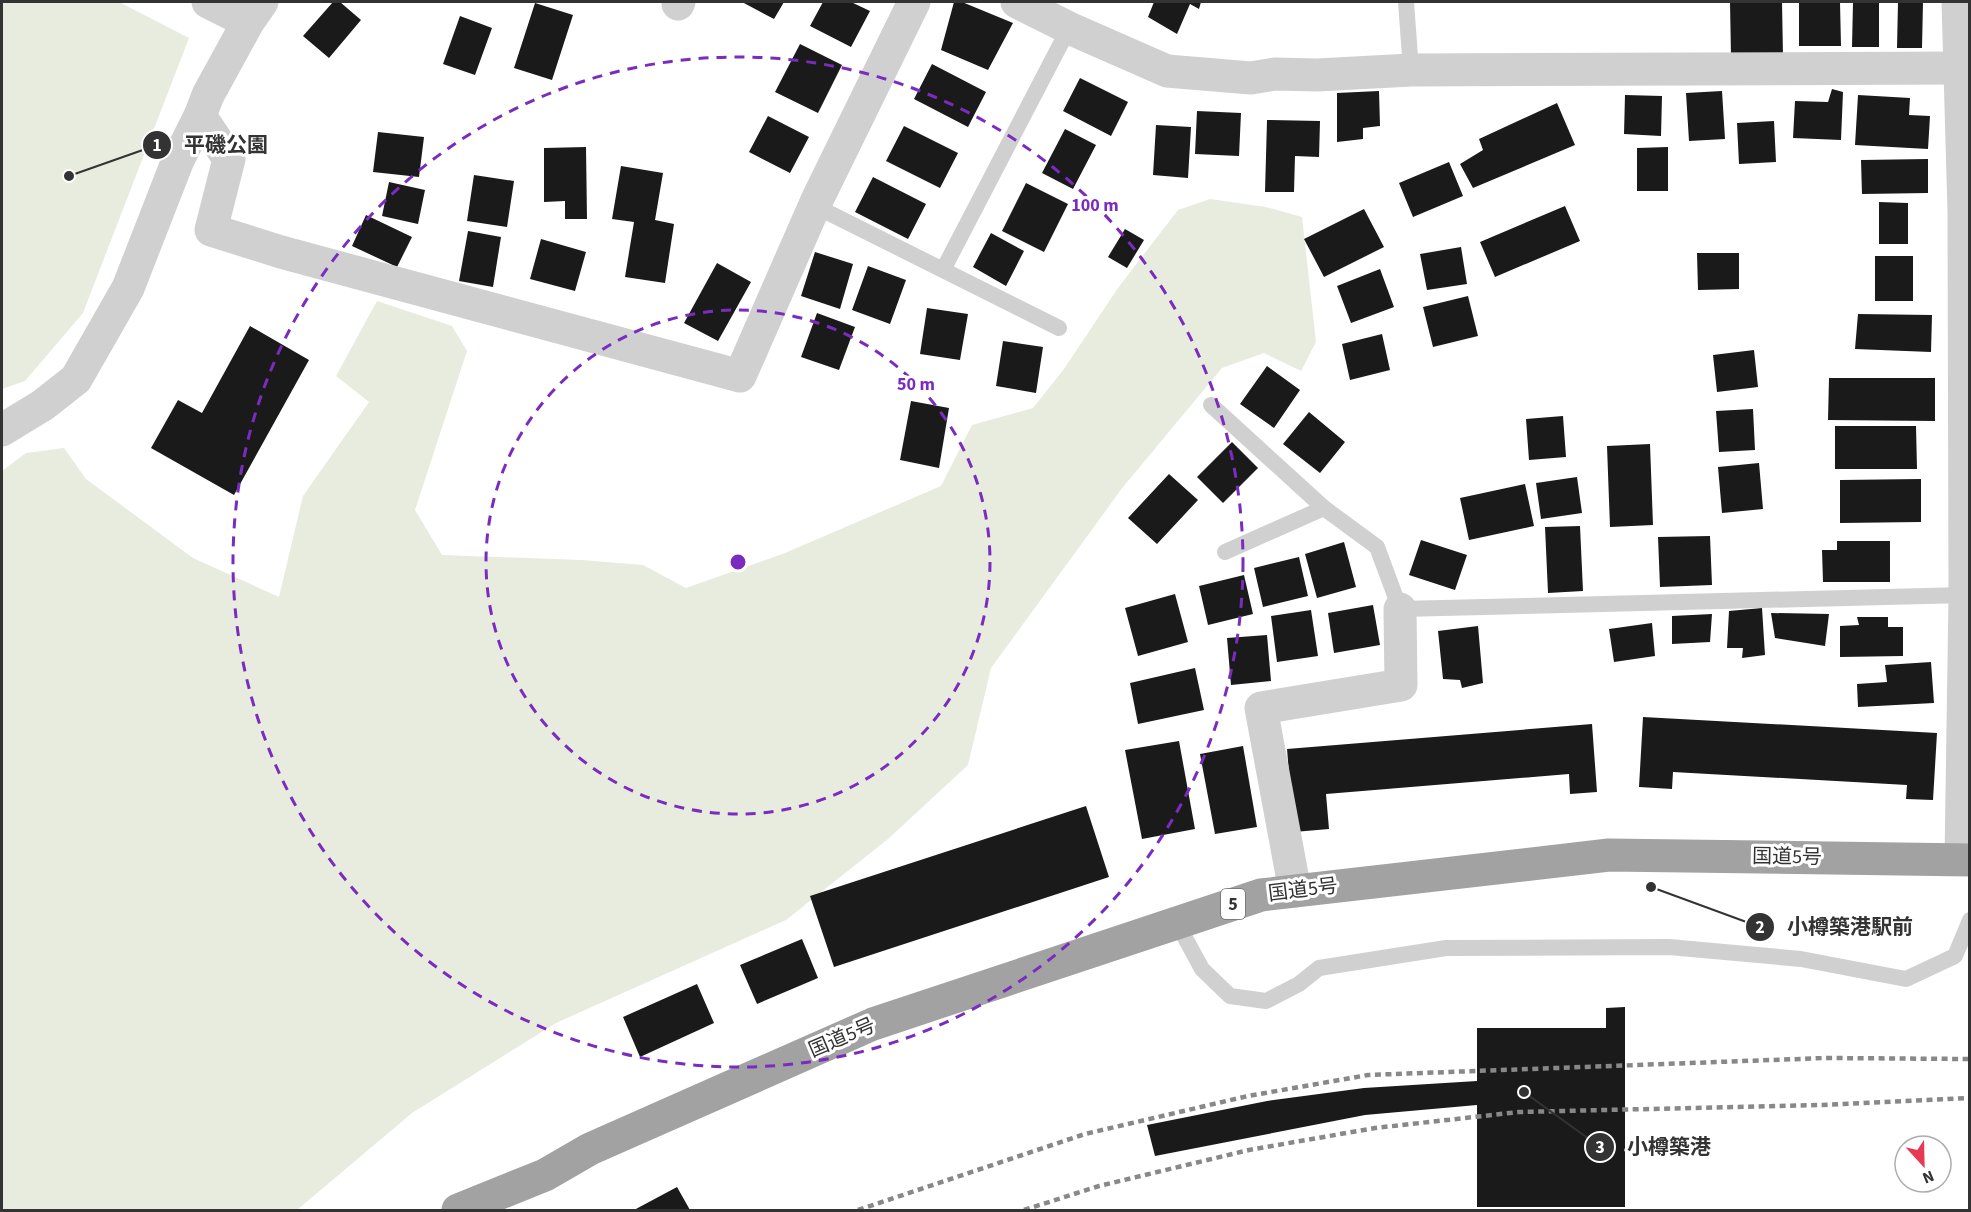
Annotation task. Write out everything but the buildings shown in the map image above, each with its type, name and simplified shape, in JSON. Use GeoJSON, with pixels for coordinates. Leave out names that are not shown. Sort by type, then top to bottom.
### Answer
{"type":"FeatureCollection","features":[{"type":"Feature","properties":{"kind":"highway","name":"国道5号"},"geometry":{"type":"LineString","coordinates":[[458,1210],[546,1175],[590,1149],[873,1024],[1261,895],[1609,855],[1965,860]]}},
{"type":"Feature","properties":{"kind":"highway","name":"国道5号"},"geometry":{"type":"LineString","coordinates":[[505,1210],[546,1175]]}},
{"type":"Feature","properties":{"kind":"street"},"geometry":{"type":"LineString","coordinates":[[2,430],[43,405],[76,379],[128,288],[178,160],[208,95],[255,12],[208,2]]}},
{"type":"Feature","properties":{"kind":"street"},"geometry":{"type":"LineString","coordinates":[[200,116],[228,159],[211,230],[281,252],[740,376],[815,206],[914,2]]}},
{"type":"Feature","properties":{"kind":"street"},"geometry":{"type":"LineString","coordinates":[[1017,2],[1167,70],[1251,78],[1275,74],[1317,75],[1411,70],[1959,68]]}},
{"type":"Feature","properties":{"kind":"street"},"geometry":{"type":"LineString","coordinates":[[1962,15],[1959,68],[1966,212],[1965,860]]}},
{"type":"Feature","properties":{"kind":"street"},"geometry":{"type":"LineString","coordinates":[[1295,891],[1261,708],[1401,685],[1400,609]]}},
{"type":"Feature","properties":{"kind":"lane"},"geometry":{"type":"LineString","coordinates":[[1406,2],[1411,70]]}},
{"type":"Feature","properties":{"kind":"lane"},"geometry":{"type":"LineString","coordinates":[[943,270],[1070,28]]}},
{"type":"Feature","properties":{"kind":"lane"},"geometry":{"type":"LineString","coordinates":[[815,206],[1059,328]]}},
{"type":"Feature","properties":{"kind":"lane"},"geometry":{"type":"LineString","coordinates":[[1211,405],[1324,508],[1377,547],[1400,609],[1965,595]]}},
{"type":"Feature","properties":{"kind":"lane"},"geometry":{"type":"LineString","coordinates":[[1225,552],[1324,508]]}},
{"type":"Feature","properties":{"kind":"lane"},"geometry":{"type":"LineString","coordinates":[[1177,923],[1202,969],[1230,996],[1266,1000],[1299,984],[1319,968],[1446,948],[1669,947],[1801,959],[1906,979],[1955,956],[1970,920]]}},
{"type":"Feature","properties":{"kind":"shaded area"},"geometry":{"type":"Polygon","coordinates":[[[2,2],[119,2],[189,38],[83,313],[25,381],[2,389],[2,2]]]}},
{"type":"Feature","properties":{"kind":"shaded area"},"geometry":{"type":"Polygon","coordinates":[[[1210,199],[1266,207],[1302,217],[1316,342],[1301,371],[1264,353],[1222,368],[1123,487],[991,668],[968,765],[888,839],[786,920],[556,1023],[412,1113],[297,1210],[2,1210],[2,471],[26,453],[64,448],[86,479],[193,558],[279,597],[303,496],[369,402],[336,376],[377,301],[452,326],[467,351],[415,510],[442,555],[581,560],[643,565],[686,588],[785,553],[941,486],[972,425],[1033,408],[1064,369],[1118,288],[1178,210],[1210,199]]]}},
{"type":"Feature","properties":{"kind":"railway"},"geometry":{"type":"LineString","coordinates":[[858,1210],[1085,1134],[1248,1096],[1368,1075],[1825,1058],[1970,1059]]}},
{"type":"Feature","properties":{"kind":"railway"},"geometry":{"type":"LineString","coordinates":[[1024,1210],[1099,1186],[1249,1150],[1375,1128],[1519,1112],[1822,1105],[1970,1098]]}},
{"type":"Feature","properties":{"kind":"place","name":"平磯公園"},"geometry":{"type":"Point","coordinates":[69,176]}},
{"type":"Feature","properties":{"kind":"place","name":"小樽築港駅前"},"geometry":{"type":"Point","coordinates":[1651,887]}},
{"type":"Feature","properties":{"kind":"place","name":"小樽築港"},"geometry":{"type":"Point","coordinates":[1524,1092]}}]}
